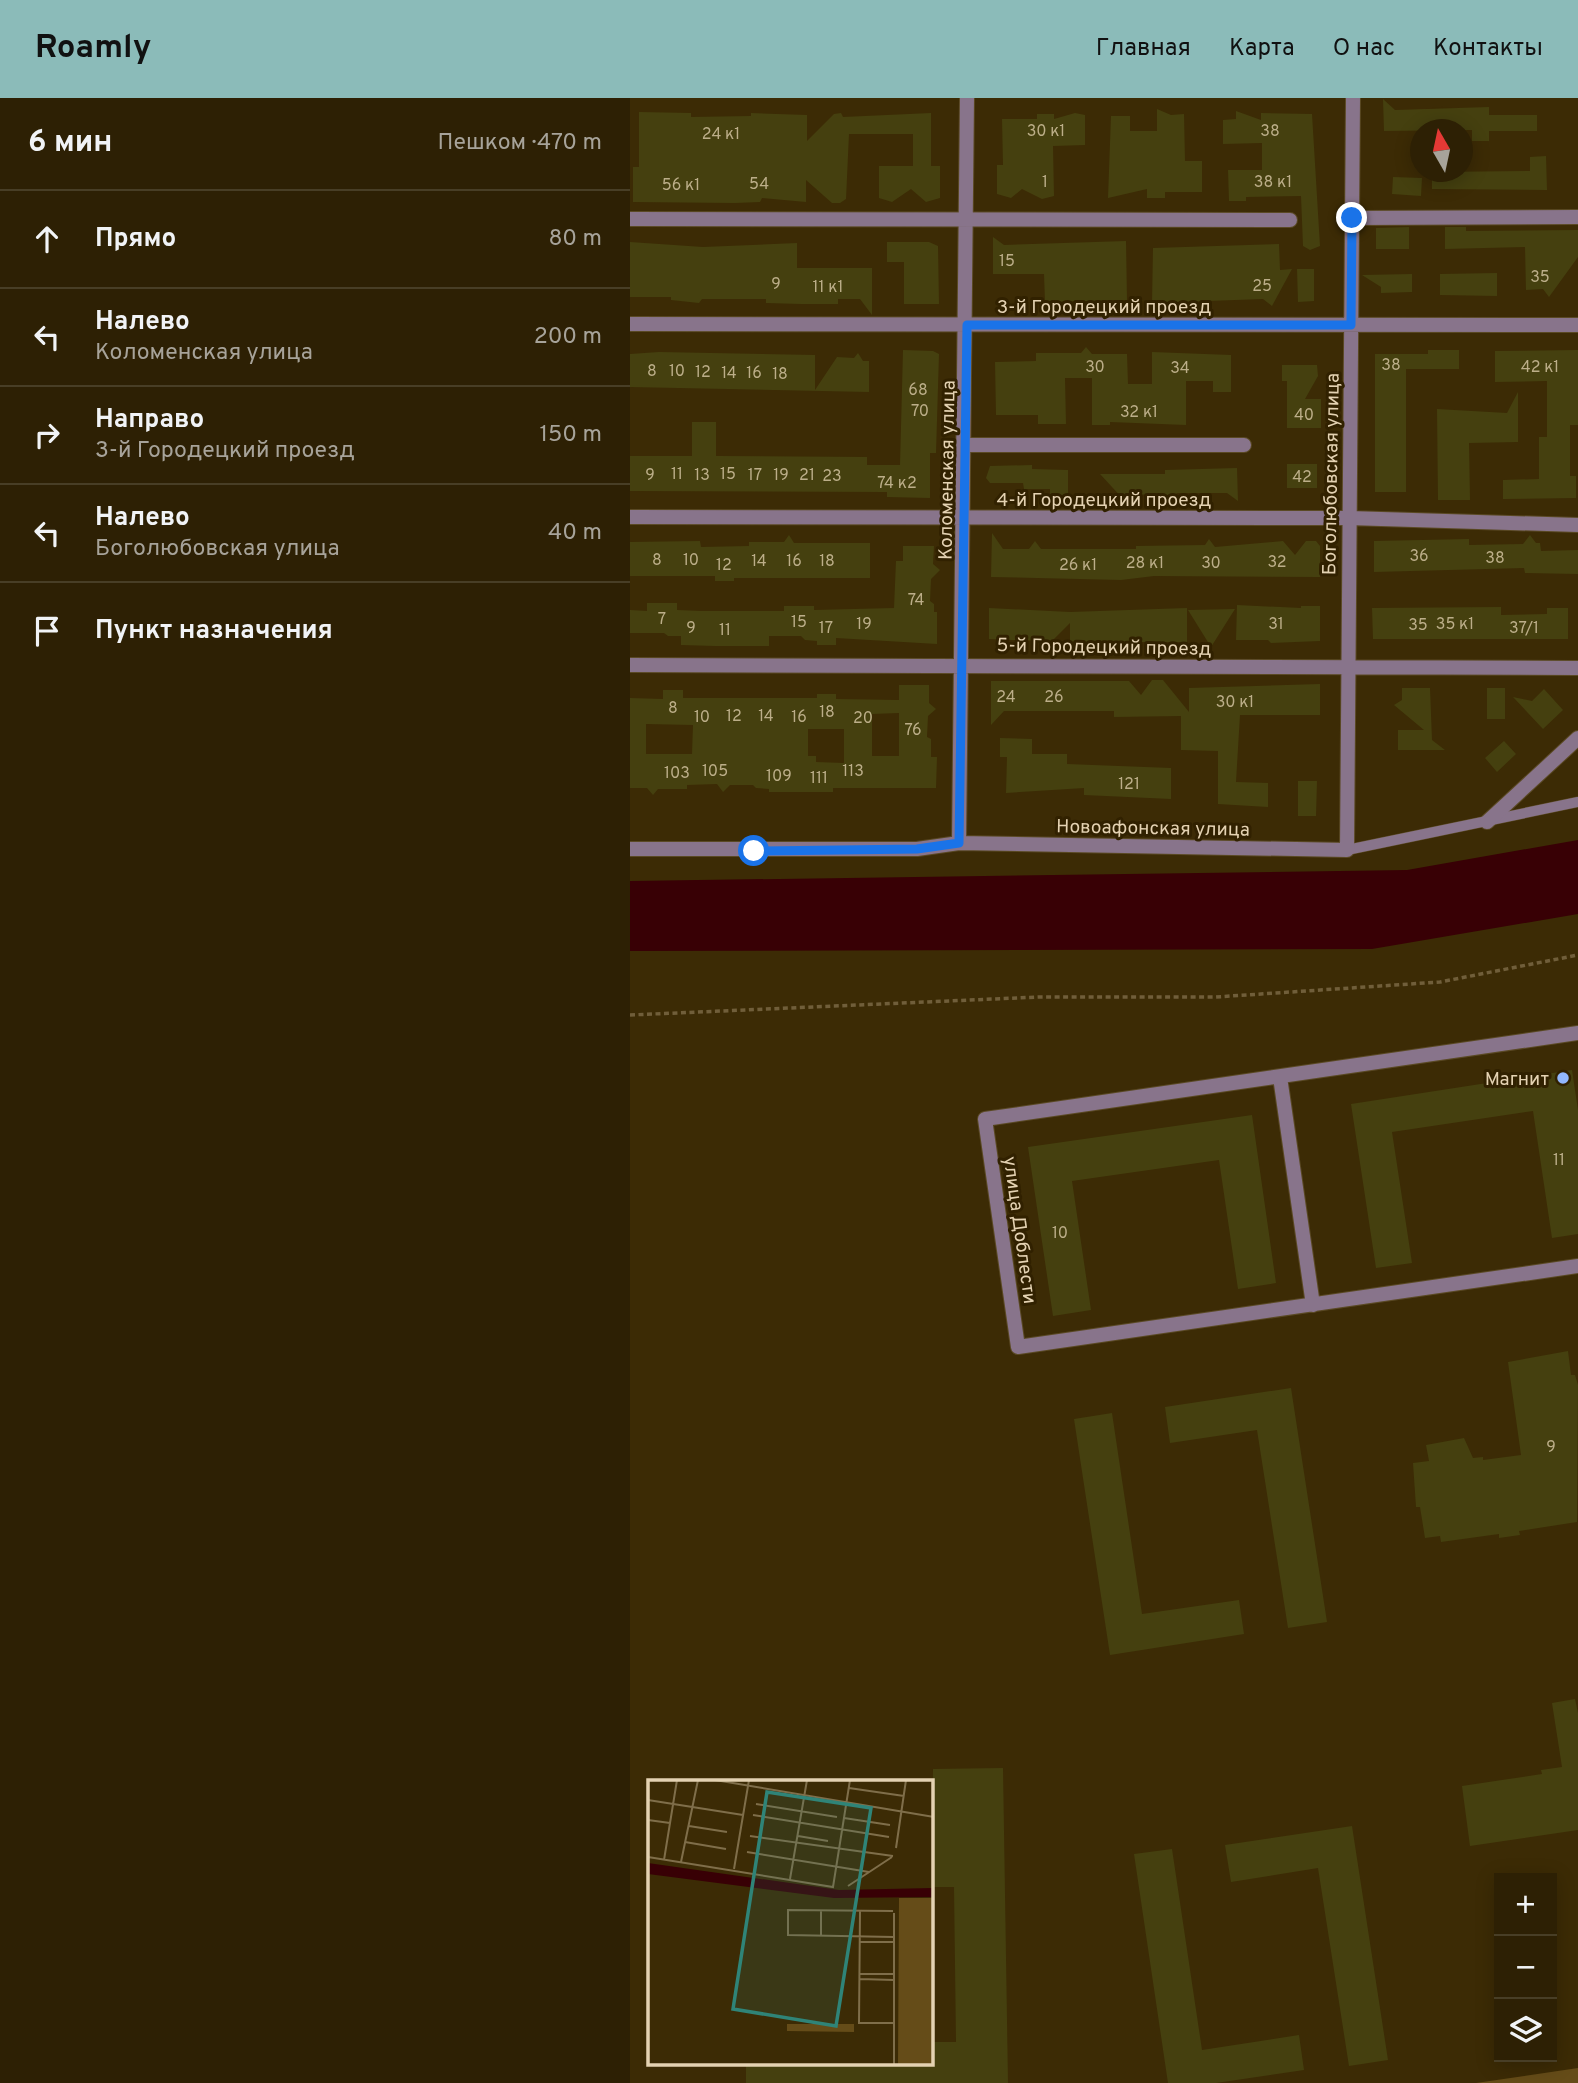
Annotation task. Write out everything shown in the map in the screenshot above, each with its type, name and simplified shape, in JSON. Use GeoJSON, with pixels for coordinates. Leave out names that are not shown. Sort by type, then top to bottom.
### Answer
{"type":"FeatureCollection","features":[{"type":"Feature","properties":{"kind":"street","name":"Коломенская улица"},"geometry":{"type":"LineString","coordinates":[[959,843],[965,518],[967,98]]}},
{"type":"Feature","properties":{"kind":"street","name":"Боголюбовская улица"},"geometry":{"type":"LineString","coordinates":[[1347,850],[1353,98]]}},
{"type":"Feature","properties":{"kind":"street"},"geometry":{"type":"LineString","coordinates":[[1352,218],[1578,217]]}},
{"type":"Feature","properties":{"kind":"street"},"geometry":{"type":"LineString","coordinates":[[630,219],[1290,220]]}},
{"type":"Feature","properties":{"kind":"street","name":"3-й Городецкий проезд"},"geometry":{"type":"LineString","coordinates":[[630,324],[1578,325]]}},
{"type":"Feature","properties":{"kind":"street"},"geometry":{"type":"LineString","coordinates":[[965,445],[1244,445]]}},
{"type":"Feature","properties":{"kind":"street","name":"4-й Городецкий проезд"},"geometry":{"type":"LineString","coordinates":[[630,517],[1349,518],[1578,524]]}},
{"type":"Feature","properties":{"kind":"street","name":"5-й Городецкий проезд"},"geometry":{"type":"LineString","coordinates":[[630,665],[1578,668]]}},
{"type":"Feature","properties":{"kind":"street"},"geometry":{"type":"LineString","coordinates":[[1487,822],[1578,738]]}},
{"type":"Feature","properties":{"kind":"street","name":"Новоафонская улица"},"geometry":{"type":"LineString","coordinates":[[630,849],[903,849],[959,843],[1347,850]]}},
{"type":"Feature","properties":{"kind":"street"},"geometry":{"type":"LineString","coordinates":[[1578,1033],[1280,1077],[1313,1305],[1578,1266]]}},
{"type":"Feature","properties":{"kind":"street","name":"улица Доблести"},"geometry":{"type":"LineString","coordinates":[[1280,1077],[985,1119],[1018,1347],[1313,1305]]}},
{"type":"Feature","properties":{"kind":"lane"},"geometry":{"type":"LineString","coordinates":[[1347,850],[1578,802]]}},
{"type":"Feature","properties":{"kind":"path"},"geometry":{"type":"LineString","coordinates":[[630,1016],[1038,997],[1216,997],[1440,982],[1578,955]]}},
{"type":"Feature","properties":{"kind":"shaded area"},"geometry":{"type":"Polygon","coordinates":[[[1578,840],[1578,914],[1372,949],[630,951],[630,881],[1407,870],[1578,840]]]}},
{"type":"Feature","properties":{"kind":"shaded area"},"geometry":{"type":"Polygon","coordinates":[[[1578,2068],[1578,2083],[1476,2083],[1578,2068]]]}},
{"type":"Feature","properties":{"kind":"building"},"geometry":{"type":"Polygon","coordinates":[[[1383,99],[1395,110],[1489,107],[1489,115],[1537,115],[1537,131],[1489,131],[1489,141],[1473,141],[1473,119],[1410,119],[1410,131],[1384,131],[1383,99]]]}},
{"type":"Feature","properties":{"kind":"building"},"geometry":{"type":"Polygon","coordinates":[[[1157,109],[1171,115],[1184,114],[1185,161],[1202,161],[1202,192],[1165,192],[1165,198],[1147,198],[1147,189],[1108,198],[1111,116],[1130,116],[1130,131],[1157,131],[1157,109]]]}},
{"type":"Feature","properties":{"kind":"building"},"geometry":{"type":"Polygon","coordinates":[[[1236,111],[1261,120],[1261,113],[1312,114],[1320,246],[1310,250],[1303,246],[1301,196],[1246,197],[1246,201],[1229,201],[1228,170],[1262,170],[1262,143],[1223,144],[1223,120],[1236,119],[1236,111]]]}},
{"type":"Feature","properties":{"kind":"building"},"geometry":{"type":"Polygon","coordinates":[[[639,112],[691,113],[691,117],[751,116],[751,113],[807,115],[807,141],[834,114],[841,113],[843,117],[931,113],[931,166],[940,166],[940,198],[926,202],[911,189],[892,202],[879,198],[879,166],[913,166],[913,134],[849,134],[846,199],[840,203],[832,203],[806,180],[806,202],[762,198],[760,202],[735,203],[633,202],[633,167],[639,167],[639,112]]]}},
{"type":"Feature","properties":{"kind":"building"},"geometry":{"type":"Polygon","coordinates":[[[1075,113],[1085,115],[1085,145],[1053,146],[1054,196],[1042,199],[1022,189],[1011,198],[997,194],[997,165],[1003,165],[1002,119],[1037,119],[1037,114],[1054,114],[1054,119],[1075,113]]]}},
{"type":"Feature","properties":{"kind":"building"},"geometry":{"type":"Polygon","coordinates":[[[1546,156],[1547,190],[1432,189],[1432,182],[1473,182],[1473,172],[1530,171],[1530,157],[1546,156]]]}},
{"type":"Feature","properties":{"kind":"building"},"geometry":{"type":"Polygon","coordinates":[[[1393,177],[1410,178],[1410,182],[1422,182],[1421,196],[1392,194],[1393,177]]]}},
{"type":"Feature","properties":{"kind":"building"},"geometry":{"type":"Polygon","coordinates":[[[1409,227],[1409,249],[1376,249],[1376,228],[1409,227]]]}},
{"type":"Feature","properties":{"kind":"building"},"geometry":{"type":"Polygon","coordinates":[[[1445,227],[1466,227],[1466,231],[1578,230],[1578,257],[1549,297],[1543,289],[1526,290],[1525,247],[1445,249],[1445,227]]]}},
{"type":"Feature","properties":{"kind":"building"},"geometry":{"type":"Polygon","coordinates":[[[993,237],[1004,245],[1126,241],[1127,300],[1045,302],[1044,274],[993,274],[993,237]]]}},
{"type":"Feature","properties":{"kind":"building"},"geometry":{"type":"Polygon","coordinates":[[[630,242],[703,247],[797,243],[797,268],[872,268],[872,315],[860,299],[838,299],[838,304],[801,304],[766,303],[766,299],[702,299],[699,303],[671,300],[671,297],[630,297],[630,242]]]}},
{"type":"Feature","properties":{"kind":"building"},"geometry":{"type":"Polygon","coordinates":[[[887,242],[929,242],[938,246],[939,304],[904,304],[904,262],[887,262],[887,242]]]}},
{"type":"Feature","properties":{"kind":"building"},"geometry":{"type":"Polygon","coordinates":[[[1279,244],[1280,270],[1292,269],[1272,306],[1263,299],[1152,303],[1153,248],[1279,244]]]}},
{"type":"Feature","properties":{"kind":"building"},"geometry":{"type":"Polygon","coordinates":[[[1297,269],[1314,269],[1314,301],[1298,302],[1297,269]]]}},
{"type":"Feature","properties":{"kind":"building"},"geometry":{"type":"Polygon","coordinates":[[[1497,273],[1497,296],[1440,295],[1440,274],[1497,273]]]}},
{"type":"Feature","properties":{"kind":"building"},"geometry":{"type":"Polygon","coordinates":[[[1412,274],[1412,292],[1381,293],[1381,287],[1362,275],[1412,274]]]}},
{"type":"Feature","properties":{"kind":"building"},"geometry":{"type":"Polygon","coordinates":[[[1086,347],[1092,354],[1127,354],[1128,384],[1152,384],[1152,352],[1231,355],[1231,392],[1213,392],[1213,381],[1186,381],[1186,425],[1110,422],[1110,425],[1092,425],[1092,378],[1065,378],[1066,424],[1038,424],[1038,415],[996,415],[995,362],[1036,361],[1036,353],[1081,353],[1086,347]]]}},
{"type":"Feature","properties":{"kind":"building"},"geometry":{"type":"Polygon","coordinates":[[[903,350],[933,351],[939,354],[936,453],[930,453],[930,498],[887,497],[887,492],[630,491],[630,456],[692,456],[692,422],[716,422],[716,456],[867,457],[867,465],[900,465],[903,350]]]}},
{"type":"Feature","properties":{"kind":"building"},"geometry":{"type":"Polygon","coordinates":[[[1428,350],[1459,350],[1459,369],[1406,369],[1406,492],[1375,492],[1375,354],[1428,354],[1428,350]]]}},
{"type":"Feature","properties":{"kind":"building"},"geometry":{"type":"Polygon","coordinates":[[[1578,350],[1578,425],[1570,425],[1570,476],[1576,476],[1576,498],[1503,499],[1503,480],[1539,479],[1539,437],[1547,437],[1547,381],[1495,382],[1495,351],[1578,350]]]}},
{"type":"Feature","properties":{"kind":"building"},"geometry":{"type":"Polygon","coordinates":[[[659,352],[815,355],[815,390],[837,357],[854,358],[858,353],[863,361],[869,361],[869,392],[630,387],[630,354],[659,352]]]}},
{"type":"Feature","properties":{"kind":"building"},"geometry":{"type":"Polygon","coordinates":[[[1282,365],[1317,365],[1318,376],[1305,399],[1321,399],[1321,428],[1287,428],[1287,381],[1282,381],[1282,365]]]}},
{"type":"Feature","properties":{"kind":"building"},"geometry":{"type":"Polygon","coordinates":[[[1518,392],[1518,442],[1469,443],[1470,500],[1438,500],[1437,409],[1507,413],[1518,392]]]}},
{"type":"Feature","properties":{"kind":"building"},"geometry":{"type":"Polygon","coordinates":[[[1287,464],[1317,464],[1317,488],[1287,488],[1287,464]]]}},
{"type":"Feature","properties":{"kind":"building"},"geometry":{"type":"Polygon","coordinates":[[[1032,465],[1032,469],[1068,470],[1068,497],[1050,497],[1050,489],[1024,489],[1023,483],[990,483],[986,478],[990,466],[1032,465]]]}},
{"type":"Feature","properties":{"kind":"building"},"geometry":{"type":"Polygon","coordinates":[[[1237,468],[1238,501],[1227,493],[1177,493],[1174,496],[1130,494],[1124,500],[1100,474],[1165,474],[1165,470],[1237,468]]]}},
{"type":"Feature","properties":{"kind":"building"},"geometry":{"type":"Polygon","coordinates":[[[992,533],[1003,549],[1029,549],[1035,541],[1041,549],[1136,549],[1136,546],[1205,545],[1209,539],[1215,547],[1283,541],[1295,555],[1306,541],[1316,541],[1320,546],[1320,577],[1154,576],[1121,580],[991,577],[992,533]]]}},
{"type":"Feature","properties":{"kind":"building"},"geometry":{"type":"Polygon","coordinates":[[[789,535],[794,543],[870,543],[870,578],[734,578],[734,581],[715,581],[715,576],[630,576],[630,542],[700,541],[701,547],[749,546],[749,542],[784,542],[789,535]]]}},
{"type":"Feature","properties":{"kind":"building"},"geometry":{"type":"Polygon","coordinates":[[[1530,535],[1536,543],[1540,543],[1541,551],[1578,550],[1578,574],[1525,573],[1524,568],[1374,572],[1374,541],[1469,539],[1469,545],[1523,544],[1530,535]]]}},
{"type":"Feature","properties":{"kind":"building"},"geometry":{"type":"Polygon","coordinates":[[[903,546],[934,546],[933,564],[940,570],[931,579],[930,601],[934,604],[934,612],[937,612],[937,644],[836,638],[836,645],[817,645],[817,641],[805,640],[801,636],[769,636],[769,646],[681,645],[681,636],[630,633],[630,610],[647,611],[647,603],[677,603],[677,610],[701,611],[784,611],[784,606],[814,606],[814,610],[894,608],[896,561],[903,561],[903,546]]]}},
{"type":"Feature","properties":{"kind":"building"},"geometry":{"type":"Polygon","coordinates":[[[1237,605],[1301,608],[1320,606],[1320,641],[1271,643],[1268,640],[1236,640],[1237,605]]]}},
{"type":"Feature","properties":{"kind":"building"},"geometry":{"type":"Polygon","coordinates":[[[1501,607],[1501,615],[1547,614],[1547,608],[1568,608],[1568,639],[1373,639],[1372,608],[1501,607]]]}},
{"type":"Feature","properties":{"kind":"building"},"geometry":{"type":"Polygon","coordinates":[[[989,608],[1070,612],[1187,608],[1187,642],[1070,642],[1070,623],[1049,644],[1040,641],[989,639],[989,608]]]}},
{"type":"Feature","properties":{"kind":"building"},"geometry":{"type":"Polygon","coordinates":[[[1235,609],[1211,647],[1188,610],[1235,609]]]}},
{"type":"Feature","properties":{"kind":"building"},"geometry":{"type":"Polygon","coordinates":[[[1152,680],[1163,680],[1189,712],[1189,688],[1320,684],[1320,715],[1240,715],[1236,782],[1268,783],[1268,807],[1218,804],[1218,751],[1181,750],[1181,716],[1114,717],[1114,711],[1004,711],[991,725],[991,681],[1129,681],[1141,695],[1152,680]]]}},
{"type":"Feature","properties":{"kind":"building"},"geometry":{"type":"Polygon","coordinates":[[[899,685],[929,685],[929,703],[936,709],[928,716],[927,737],[931,739],[931,757],[937,757],[936,788],[833,788],[833,792],[769,792],[769,789],[756,788],[753,785],[730,785],[723,792],[717,784],[687,785],[687,789],[658,789],[653,795],[647,788],[630,788],[630,698],[663,699],[663,690],[683,690],[683,698],[817,698],[817,694],[836,694],[836,699],[899,700],[899,685]],[[899,713],[872,714],[872,756],[899,756],[899,713]],[[646,724],[646,754],[692,754],[693,725],[646,724]],[[808,729],[808,756],[816,756],[816,762],[844,763],[844,729],[808,729]]]}},
{"type":"Feature","properties":{"kind":"building"},"geometry":{"type":"Polygon","coordinates":[[[1402,688],[1430,688],[1432,740],[1445,750],[1398,750],[1398,730],[1424,730],[1394,705],[1402,700],[1402,688]]]}},
{"type":"Feature","properties":{"kind":"building"},"geometry":{"type":"Polygon","coordinates":[[[1487,688],[1505,688],[1505,719],[1487,719],[1487,688]]]}},
{"type":"Feature","properties":{"kind":"building"},"geometry":{"type":"Polygon","coordinates":[[[1544,689],[1563,710],[1543,729],[1513,697],[1532,701],[1544,689]]]}},
{"type":"Feature","properties":{"kind":"building"},"geometry":{"type":"Polygon","coordinates":[[[1000,738],[1032,739],[1032,754],[1067,754],[1067,764],[1171,768],[1171,799],[1084,795],[1084,788],[1006,793],[1007,757],[1000,757],[1000,738]]]}},
{"type":"Feature","properties":{"kind":"building"},"geometry":{"type":"Polygon","coordinates":[[[1504,741],[1516,754],[1497,772],[1485,758],[1504,741]]]}},
{"type":"Feature","properties":{"kind":"building"},"geometry":{"type":"Polygon","coordinates":[[[1298,781],[1317,781],[1316,816],[1298,816],[1298,781]]]}},
{"type":"Feature","properties":{"kind":"building"},"geometry":{"type":"Polygon","coordinates":[[[1572,1070],[1578,1110],[1578,1234],[1552,1238],[1533,1111],[1392,1132],[1412,1263],[1376,1268],[1351,1104],[1572,1070]]]}},
{"type":"Feature","properties":{"kind":"building"},"geometry":{"type":"Polygon","coordinates":[[[1252,1115],[1276,1283],[1238,1289],[1219,1160],[1072,1181],[1091,1310],[1053,1316],[1028,1147],[1252,1115]]]}},
{"type":"Feature","properties":{"kind":"building"},"geometry":{"type":"Polygon","coordinates":[[[1568,1351],[1571,1375],[1575,1375],[1578,1385],[1577,1522],[1519,1531],[1520,1535],[1499,1538],[1499,1534],[1441,1542],[1440,1536],[1425,1538],[1420,1507],[1416,1507],[1413,1463],[1429,1461],[1426,1445],[1464,1438],[1473,1458],[1483,1457],[1483,1460],[1521,1455],[1508,1362],[1568,1351]]]}},
{"type":"Feature","properties":{"kind":"building"},"geometry":{"type":"Polygon","coordinates":[[[1291,1388],[1327,1622],[1288,1628],[1257,1430],[1170,1443],[1165,1407],[1291,1388]]]}},
{"type":"Feature","properties":{"kind":"building"},"geometry":{"type":"Polygon","coordinates":[[[1112,1413],[1142,1614],[1239,1600],[1244,1634],[1110,1655],[1074,1419],[1112,1413]]]}},
{"type":"Feature","properties":{"kind":"building"},"geometry":{"type":"Polygon","coordinates":[[[1575,1699],[1578,1713],[1578,1830],[1470,1846],[1462,1786],[1542,1774],[1541,1770],[1562,1767],[1552,1703],[1575,1699]]]}},
{"type":"Feature","properties":{"kind":"building"},"geometry":{"type":"Polygon","coordinates":[[[1003,1768],[1008,2083],[746,2083],[746,2066],[933,2066],[933,2042],[956,2042],[954,1887],[933,1887],[933,1769],[1003,1768]]]}},
{"type":"Feature","properties":{"kind":"building"},"geometry":{"type":"Polygon","coordinates":[[[1352,1826],[1388,2060],[1349,2066],[1318,1868],[1231,1882],[1225,1845],[1352,1826]]]}},
{"type":"Feature","properties":{"kind":"building"},"geometry":{"type":"Polygon","coordinates":[[[1172,1849],[1202,2050],[1299,2035],[1304,2070],[1216,2083],[1168,2083],[1134,1854],[1172,1849]]]}},
{"type":"Feature","properties":{"kind":"place","name":"Магнит"},"geometry":{"type":"Point","coordinates":[1563,1078]}},
{"type":"Feature","properties":{"kind":"route"},"geometry":{"type":"LineString","coordinates":[[754,851],[917,849],[959,843],[967,325],[1351,325],[1352,218]]}}]}
